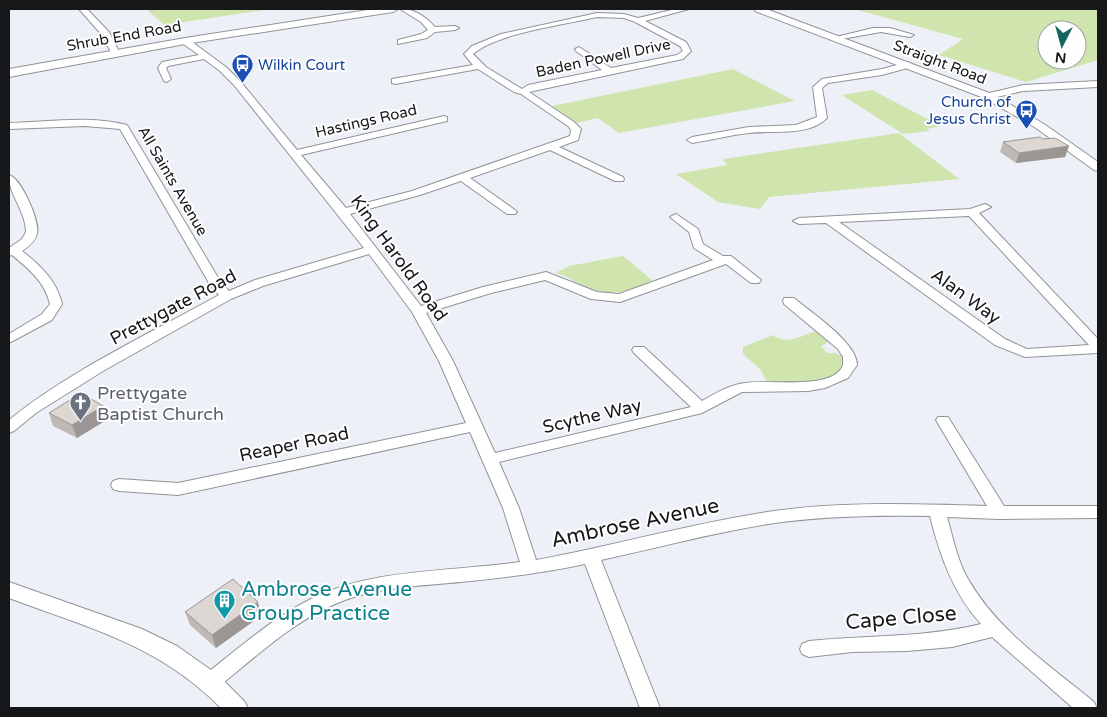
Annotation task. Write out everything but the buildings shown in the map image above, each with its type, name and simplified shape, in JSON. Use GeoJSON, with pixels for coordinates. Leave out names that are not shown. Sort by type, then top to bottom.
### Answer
{"type":"FeatureCollection","features":[{"type":"Feature","properties":{"kind":"main road","name":"Shrub End Road"},"geometry":{"type":"LineString","coordinates":[[9,73],[185,41],[393,9]]}},
{"type":"Feature","properties":{"kind":"street"},"geometry":{"type":"LineString","coordinates":[[83,9],[106,34],[116,54]]}},
{"type":"Feature","properties":{"kind":"street"},"geometry":{"type":"LineString","coordinates":[[404,9],[424,20],[433,30]]}},
{"type":"Feature","properties":{"kind":"street","name":"Baden Powell Drive"},"geometry":{"type":"LineString","coordinates":[[638,20],[685,9]]}},
{"type":"Feature","properties":{"kind":"street","name":"Straight Road"},"geometry":{"type":"LineString","coordinates":[[758,9],[988,96],[1040,126],[1098,167]]}},
{"type":"Feature","properties":{"kind":"street"},"geometry":{"type":"LineString","coordinates":[[524,92],[517,90],[480,66],[468,54],[476,48],[504,36],[597,15],[610,14],[638,20]]}},
{"type":"Feature","properties":{"kind":"street","name":"Baden Powell Drive"},"geometry":{"type":"LineString","coordinates":[[343,212],[416,192],[574,138],[576,129],[524,92],[528,88],[680,57],[687,51],[683,44],[638,20]]}},
{"type":"Feature","properties":{"kind":"street"},"geometry":{"type":"LineString","coordinates":[[401,42],[424,36],[433,30],[455,28]]}},
{"type":"Feature","properties":{"kind":"street"},"geometry":{"type":"LineString","coordinates":[[836,38],[874,28],[899,31],[910,35]]}},
{"type":"Feature","properties":{"kind":"street","name":"King Harold Road"},"geometry":{"type":"LineString","coordinates":[[185,41],[223,69],[237,83],[262,116],[296,153],[343,212],[418,311],[446,361],[476,426],[511,508],[530,568]]}},
{"type":"Feature","properties":{"kind":"street"},"geometry":{"type":"LineString","coordinates":[[579,49],[610,72]]}},
{"type":"Feature","properties":{"kind":"street"},"geometry":{"type":"LineString","coordinates":[[167,79],[162,68],[165,64],[206,56]]}},
{"type":"Feature","properties":{"kind":"street"},"geometry":{"type":"LineString","coordinates":[[692,140],[751,130],[805,126],[815,123],[822,118],[817,87],[826,82],[882,72],[908,65]]}},
{"type":"Feature","properties":{"kind":"street"},"geometry":{"type":"LineString","coordinates":[[395,81],[480,66]]}},
{"type":"Feature","properties":{"kind":"street"},"geometry":{"type":"LineString","coordinates":[[988,96],[1023,88],[1048,85],[1098,84]]}},
{"type":"Feature","properties":{"kind":"street","name":"Hastings Road"},"geometry":{"type":"LineString","coordinates":[[296,153],[444,119]]}},
{"type":"Feature","properties":{"kind":"street","name":"All Saints Avenue"},"geometry":{"type":"LineString","coordinates":[[9,126],[100,124],[124,127],[215,283],[227,296]]}},
{"type":"Feature","properties":{"kind":"street"},"geometry":{"type":"LineString","coordinates":[[551,147],[619,179]]}},
{"type":"Feature","properties":{"kind":"street"},"geometry":{"type":"LineString","coordinates":[[462,177],[511,212]]}},
{"type":"Feature","properties":{"kind":"street"},"geometry":{"type":"LineString","coordinates":[[9,178],[17,186],[32,233],[26,242],[11,251],[38,271],[54,293],[56,304],[47,317],[9,339]]}},
{"type":"Feature","properties":{"kind":"street"},"geometry":{"type":"LineString","coordinates":[[799,221],[830,221],[972,212],[985,207]]}},
{"type":"Feature","properties":{"kind":"street"},"geometry":{"type":"LineString","coordinates":[[972,212],[1098,348]]}},
{"type":"Feature","properties":{"kind":"street"},"geometry":{"type":"LineString","coordinates":[[676,217],[694,231],[698,246],[728,259],[755,280]]}},
{"type":"Feature","properties":{"kind":"street","name":"Alan Way"},"geometry":{"type":"LineString","coordinates":[[830,221],[1000,342],[1025,352],[1098,348]]}},
{"type":"Feature","properties":{"kind":"street","name":"Prettygate Road"},"geometry":{"type":"LineString","coordinates":[[9,428],[31,410],[98,368],[227,296],[259,283],[370,250]]}},
{"type":"Feature","properties":{"kind":"street"},"geometry":{"type":"LineString","coordinates":[[418,311],[488,290],[546,276],[595,296],[620,298],[728,259]]}},
{"type":"Feature","properties":{"kind":"street","name":"Scythe Way"},"geometry":{"type":"LineString","coordinates":[[490,459],[701,408],[726,393],[744,387],[816,387],[833,381],[848,371],[852,362],[850,354],[844,346],[789,300]]}},
{"type":"Feature","properties":{"kind":"street"},"geometry":{"type":"LineString","coordinates":[[639,350],[701,408]]}},
{"type":"Feature","properties":{"kind":"street"},"geometry":{"type":"LineString","coordinates":[[943,420],[999,513]]}},
{"type":"Feature","properties":{"kind":"street","name":"Reaper Road"},"geometry":{"type":"LineString","coordinates":[[119,485],[178,489],[476,426]]}},
{"type":"Feature","properties":{"kind":"street","name":"Ambrose Avenue"},"geometry":{"type":"LineString","coordinates":[[210,682],[278,629],[336,596],[386,584],[530,568],[591,558],[746,522],[801,514],[870,508],[999,513],[1061,514],[1098,512]]}},
{"type":"Feature","properties":{"kind":"street"},"geometry":{"type":"LineString","coordinates":[[937,510],[948,550],[959,579],[974,604],[996,628],[1087,708]]}},
{"type":"Feature","properties":{"kind":"street"},"geometry":{"type":"LineString","coordinates":[[591,558],[650,708]]}},
{"type":"Feature","properties":{"kind":"street"},"geometry":{"type":"LineString","coordinates":[[9,590],[134,635],[169,653],[210,682],[236,708]]}},
{"type":"Feature","properties":{"kind":"street","name":"Cape Close"},"geometry":{"type":"LineString","coordinates":[[809,649],[852,644],[907,643],[952,639],[996,628]]}},
{"type":"Feature","properties":{"kind":"green space"},"geometry":{"type":"Polygon","coordinates":[[[146,9],[272,9],[164,25],[146,9]]]}},
{"type":"Feature","properties":{"kind":"green space"},"geometry":{"type":"Polygon","coordinates":[[[854,9],[1098,9],[1098,60],[1087,63],[1087,20],[1037,20],[1037,70],[1065,70],[1026,82],[939,55],[963,39],[854,9]]]}},
{"type":"Feature","properties":{"kind":"green space"},"geometry":{"type":"Polygon","coordinates":[[[733,69],[795,101],[619,133],[598,118],[577,123],[552,106],[733,69]]]}},
{"type":"Feature","properties":{"kind":"green space"},"geometry":{"type":"Polygon","coordinates":[[[872,90],[941,126],[927,129],[930,131],[903,134],[842,95],[872,90]]]}},
{"type":"Feature","properties":{"kind":"green space"},"geometry":{"type":"Polygon","coordinates":[[[899,133],[959,179],[769,197],[760,209],[718,202],[676,174],[727,165],[723,159],[899,133]]]}},
{"type":"Feature","properties":{"kind":"green space"},"geometry":{"type":"Polygon","coordinates":[[[623,256],[652,280],[636,288],[609,293],[592,290],[555,273],[569,266],[623,256]]]}},
{"type":"Feature","properties":{"kind":"green space"},"geometry":{"type":"Polygon","coordinates":[[[818,330],[830,341],[821,346],[827,353],[835,353],[844,357],[845,362],[835,377],[815,384],[767,382],[760,369],[743,354],[743,347],[773,335],[789,340],[818,330]]]}},
{"type":"Feature","properties":{"kind":"place","name":"Wilkin Court"},"geometry":{"type":"Point","coordinates":[242,84]}},
{"type":"Feature","properties":{"kind":"place","name":"Church of Jesus Christ"},"geometry":{"type":"Point","coordinates":[1027,130]}},
{"type":"Feature","properties":{"kind":"place","name":"Prettygate Baptist Church"},"geometry":{"type":"Point","coordinates":[81,422]}},
{"type":"Feature","properties":{"kind":"place","name":"Ambrose Avenue Group Practice"},"geometry":{"type":"Point","coordinates":[225,620]}}]}
